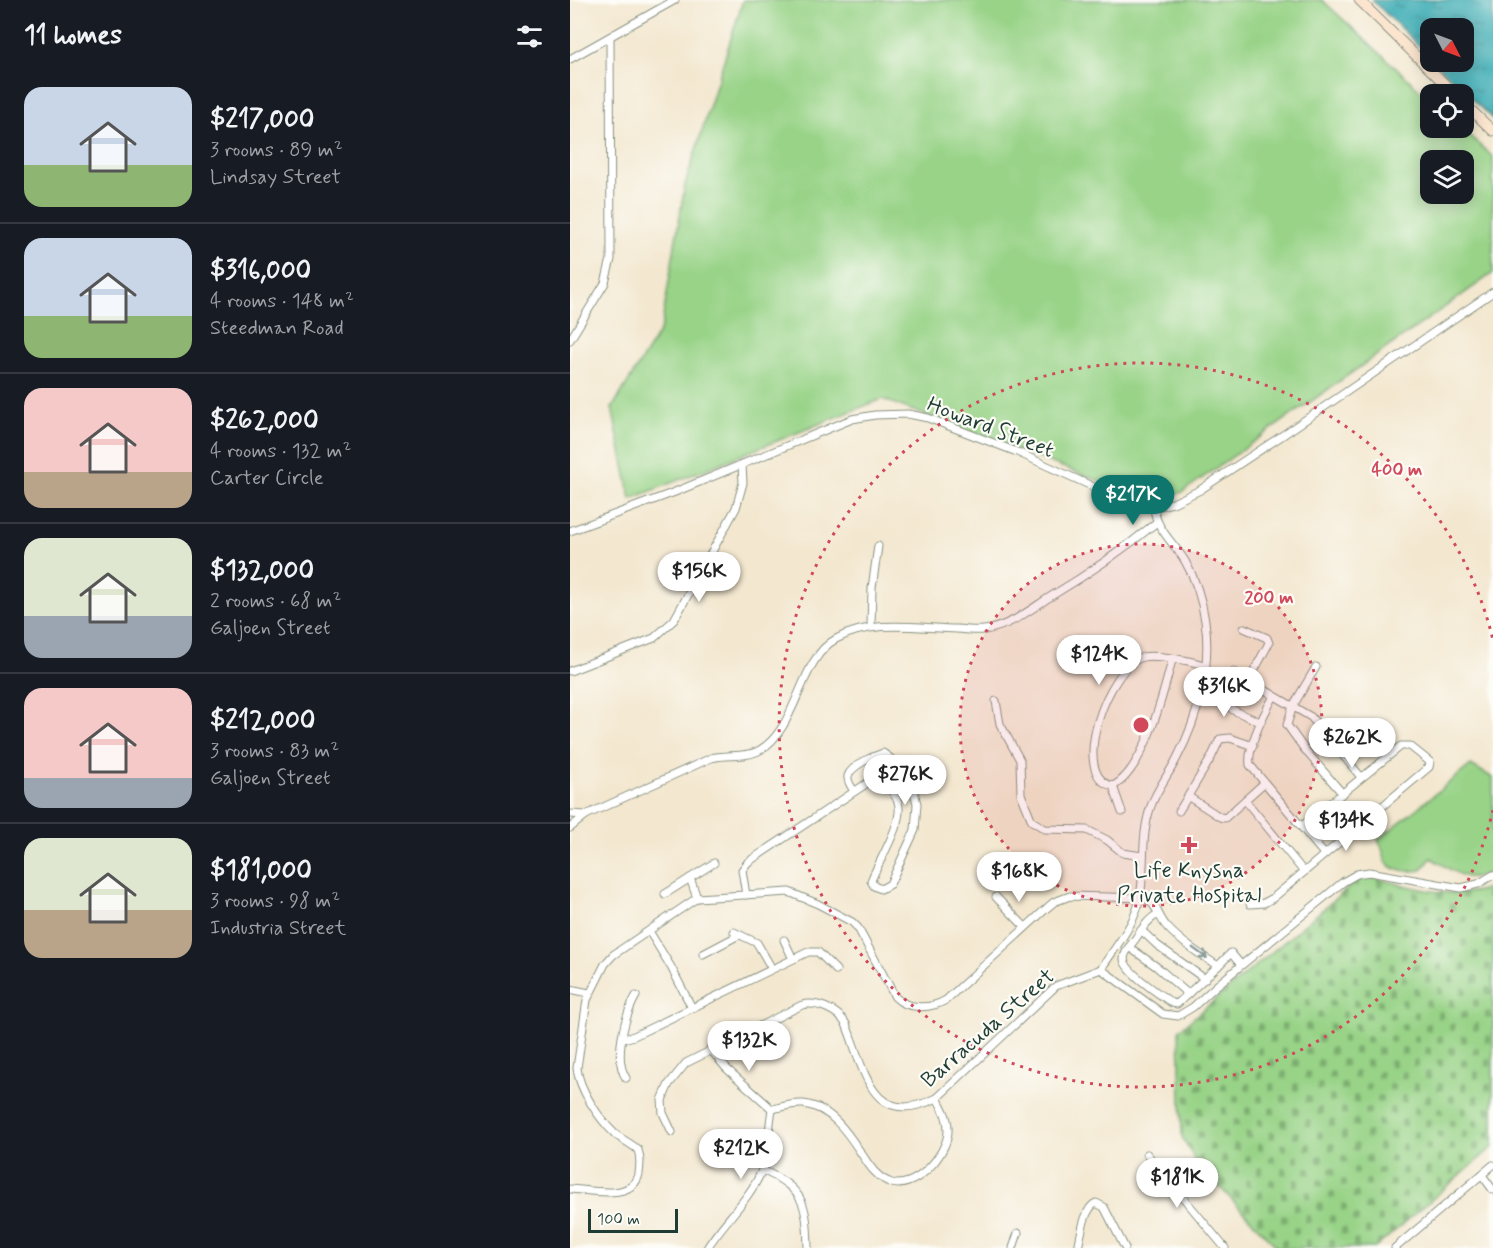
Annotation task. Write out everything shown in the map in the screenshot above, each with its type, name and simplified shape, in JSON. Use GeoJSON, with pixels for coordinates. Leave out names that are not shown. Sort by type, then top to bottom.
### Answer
{"type":"FeatureCollection","features":[{"type":"Feature","properties":{"kind":"street"},"geometry":{"type":"LineString","coordinates":[[570,59],[675,0]]}},
{"type":"Feature","properties":{"kind":"street"},"geometry":{"type":"LineString","coordinates":[[1359,0],[1445,84]]}},
{"type":"Feature","properties":{"kind":"street"},"geometry":{"type":"LineString","coordinates":[[570,340],[605,283],[611,259],[610,38]]}},
{"type":"Feature","properties":{"kind":"street"},"geometry":{"type":"LineString","coordinates":[[1474,113],[1493,131]]}},
{"type":"Feature","properties":{"kind":"street","name":"Howard Street"},"geometry":{"type":"LineString","coordinates":[[570,531],[852,419],[875,415],[908,414],[938,421],[1007,447],[1123,501],[1154,507],[1181,500],[1200,490],[1493,292]]}},
{"type":"Feature","properties":{"kind":"street"},"geometry":{"type":"LineString","coordinates":[[570,671],[654,638],[674,620],[736,508],[743,483],[741,465]]}},
{"type":"Feature","properties":{"kind":"street"},"geometry":{"type":"LineString","coordinates":[[1154,507],[1157,522],[1184,559],[1198,589],[1206,624],[1206,666],[1187,735],[1151,804],[1145,827],[1140,897],[1133,917],[1101,969],[1163,1014],[1172,1017],[1185,1013],[1343,882],[1357,874],[1381,873],[1461,888],[1478,884],[1493,875]]}},
{"type":"Feature","properties":{"kind":"street"},"geometry":{"type":"LineString","coordinates":[[570,828],[586,815],[711,758],[762,750],[789,714],[821,652],[836,639],[871,626],[980,630],[1002,626],[1098,567],[1157,522]]}},
{"type":"Feature","properties":{"kind":"street"},"geometry":{"type":"LineString","coordinates":[[871,626],[872,588],[878,546]]}},
{"type":"Feature","properties":{"kind":"street"},"geometry":{"type":"LineString","coordinates":[[1244,628],[1265,637],[1269,643],[1249,680]]}},
{"type":"Feature","properties":{"kind":"street"},"geometry":{"type":"LineString","coordinates":[[1172,660],[1151,732],[1143,748],[1123,780],[1113,786],[1107,785],[1099,779],[1093,763],[1098,720],[1106,699],[1127,667],[1137,659],[1149,656],[1192,661],[1206,666]]}},
{"type":"Feature","properties":{"kind":"street"},"geometry":{"type":"LineString","coordinates":[[1316,667],[1293,706],[1287,722],[1290,731],[1342,793]]}},
{"type":"Feature","properties":{"kind":"street"},"geometry":{"type":"LineString","coordinates":[[1234,672],[1315,720],[1362,777]]}},
{"type":"Feature","properties":{"kind":"street"},"geometry":{"type":"LineString","coordinates":[[1202,687],[1220,696],[1233,710],[1260,722]]}},
{"type":"Feature","properties":{"kind":"street"},"geometry":{"type":"LineString","coordinates":[[1274,696],[1260,722],[1250,761],[1264,783],[1324,854]]}},
{"type":"Feature","properties":{"kind":"street"},"geometry":{"type":"LineString","coordinates":[[996,701],[1000,724],[1020,760],[1021,794],[1032,821],[1045,828],[1087,830],[1107,840],[1123,853],[1142,856]]}},
{"type":"Feature","properties":{"kind":"street"},"geometry":{"type":"LineString","coordinates":[[1179,811],[1220,739],[1230,738],[1253,746]]}},
{"type":"Feature","properties":{"kind":"street"},"geometry":{"type":"LineString","coordinates":[[1250,904],[1268,901],[1304,872],[1429,767],[1428,760],[1410,746],[1399,747],[1302,826]]}},
{"type":"Feature","properties":{"kind":"street"},"geometry":{"type":"LineString","coordinates":[[854,791],[848,777],[850,772],[882,753],[890,758],[916,795],[916,824],[892,882],[881,889],[874,886],[871,881],[898,819],[899,807],[897,798],[878,776]]}},
{"type":"Feature","properties":{"kind":"street"},"geometry":{"type":"LineString","coordinates":[[746,895],[742,870],[746,864],[895,765]]}},
{"type":"Feature","properties":{"kind":"street"},"geometry":{"type":"LineString","coordinates":[[1189,797],[1223,818],[1264,783]]}},
{"type":"Feature","properties":{"kind":"street"},"geometry":{"type":"LineString","coordinates":[[1113,786],[1122,812]]}},
{"type":"Feature","properties":{"kind":"street"},"geometry":{"type":"LineString","coordinates":[[1245,800],[1304,872]]}},
{"type":"Feature","properties":{"kind":"street"},"geometry":{"type":"LineString","coordinates":[[570,814],[586,815]]}},
{"type":"Feature","properties":{"kind":"street"},"geometry":{"type":"LineString","coordinates":[[664,894],[714,863]]}},
{"type":"Feature","properties":{"kind":"street"},"geometry":{"type":"LineString","coordinates":[[690,878],[697,898]]}},
{"type":"Feature","properties":{"kind":"street"},"geometry":{"type":"LineString","coordinates":[[570,1189],[621,1191],[630,1189],[636,1184],[640,1164],[638,1150],[614,1133],[592,1106],[579,1078],[577,1068],[589,993],[608,959],[697,898],[789,892],[818,904],[856,926],[895,997],[900,1001],[921,1007],[940,1004],[955,993],[1048,907],[1070,896],[1140,897],[1153,903],[1168,928],[1218,966]]}},
{"type":"Feature","properties":{"kind":"street"},"geometry":{"type":"LineString","coordinates":[[996,897],[1025,927]]}},
{"type":"Feature","properties":{"kind":"street"},"geometry":{"type":"LineString","coordinates":[[1158,914],[1141,930],[1124,959],[1128,968],[1172,1004],[1176,1004],[1188,994],[1231,953],[1241,965]]}},
{"type":"Feature","properties":{"kind":"street"},"geometry":{"type":"LineString","coordinates":[[1141,930],[1156,945],[1205,979]]}},
{"type":"Feature","properties":{"kind":"street"},"geometry":{"type":"LineString","coordinates":[[649,932],[671,967],[692,1008]]}},
{"type":"Feature","properties":{"kind":"street"},"geometry":{"type":"LineString","coordinates":[[704,954],[736,933],[757,943],[772,969]]}},
{"type":"Feature","properties":{"kind":"street"},"geometry":{"type":"LineString","coordinates":[[784,940],[793,959]]}},
{"type":"Feature","properties":{"kind":"street"},"geometry":{"type":"LineString","coordinates":[[1129,947],[1163,971],[1188,994]]}},
{"type":"Feature","properties":{"kind":"street"},"geometry":{"type":"LineString","coordinates":[[623,1039],[634,1036],[813,951],[822,956],[836,970]]}},
{"type":"Feature","properties":{"kind":"street","name":"Barracuda Street"},"geometry":{"type":"LineString","coordinates":[[672,1132],[663,1113],[662,1100],[665,1091],[686,1063],[801,1005],[816,1004],[833,1011],[843,1019],[871,1087],[880,1099],[889,1105],[908,1108],[937,1098],[1056,986],[1101,969]]}},
{"type":"Feature","properties":{"kind":"street"},"geometry":{"type":"LineString","coordinates":[[570,989],[589,993]]}},
{"type":"Feature","properties":{"kind":"street"},"geometry":{"type":"LineString","coordinates":[[626,1077],[620,1065],[623,1039],[628,1012],[636,996]]}},
{"type":"Feature","properties":{"kind":"street"},"geometry":{"type":"LineString","coordinates":[[710,1049],[727,1069],[772,1109]]}},
{"type":"Feature","properties":{"kind":"street"},"geometry":{"type":"LineString","coordinates":[[570,1072],[577,1068]]}},
{"type":"Feature","properties":{"kind":"street"},"geometry":{"type":"LineString","coordinates":[[772,1109],[802,1104],[826,1113],[851,1136],[876,1173],[891,1183],[899,1184],[921,1174],[944,1150],[948,1126],[946,1115],[937,1098]]}},
{"type":"Feature","properties":{"kind":"street"},"geometry":{"type":"LineString","coordinates":[[707,1248],[762,1170],[772,1109]]}},
{"type":"Feature","properties":{"kind":"street"},"geometry":{"type":"LineString","coordinates":[[1147,1154],[1225,1248]]}},
{"type":"Feature","properties":{"kind":"street"},"geometry":{"type":"LineString","coordinates":[[1395,1248],[1493,1165]]}},
{"type":"Feature","properties":{"kind":"street"},"geometry":{"type":"LineString","coordinates":[[762,1170],[791,1186],[801,1198],[806,1216],[808,1248]]}},
{"type":"Feature","properties":{"kind":"street"},"geometry":{"type":"LineString","coordinates":[[1482,1175],[1493,1190]]}},
{"type":"Feature","properties":{"kind":"street"},"geometry":{"type":"LineString","coordinates":[[1078,1248],[1091,1206],[1096,1203],[1104,1207],[1125,1248]]}},
{"type":"Feature","properties":{"kind":"street"},"geometry":{"type":"LineString","coordinates":[[1013,1248],[1018,1233]]}},
{"type":"Feature","properties":{"kind":"green space"},"geometry":{"type":"Polygon","coordinates":[[[743,0],[1322,0],[1420,90],[1420,138],[1472,138],[1493,157],[1493,273],[1181,493],[1134,494],[882,399],[631,499],[612,408],[661,329],[685,185],[743,0]]]}},
{"type":"Feature","properties":{"kind":"green space"},"geometry":{"type":"Polygon","coordinates":[[[1471,765],[1493,778],[1493,871],[1476,877],[1468,877],[1454,872],[1431,858],[1422,870],[1406,871],[1390,866],[1378,840],[1471,765]]]}},
{"type":"Feature","properties":{"kind":"green space"},"geometry":{"type":"Polygon","coordinates":[[[1368,876],[1414,888],[1448,893],[1479,891],[1493,886],[1493,1147],[1375,1248],[1278,1248],[1196,1162],[1182,1137],[1179,1030],[1358,880],[1368,876]]]}},
{"type":"Feature","properties":{"kind":"water"},"geometry":{"type":"Polygon","coordinates":[[[1372,0],[1493,0],[1493,119],[1474,101],[1474,84],[1457,84],[1444,72],[1474,72],[1474,18],[1420,18],[1420,47],[1372,0]]]}},
{"type":"Feature","properties":{"kind":"place","name":"Life Knysna Private Hospital"},"geometry":{"type":"Point","coordinates":[1189,845]}}]}
